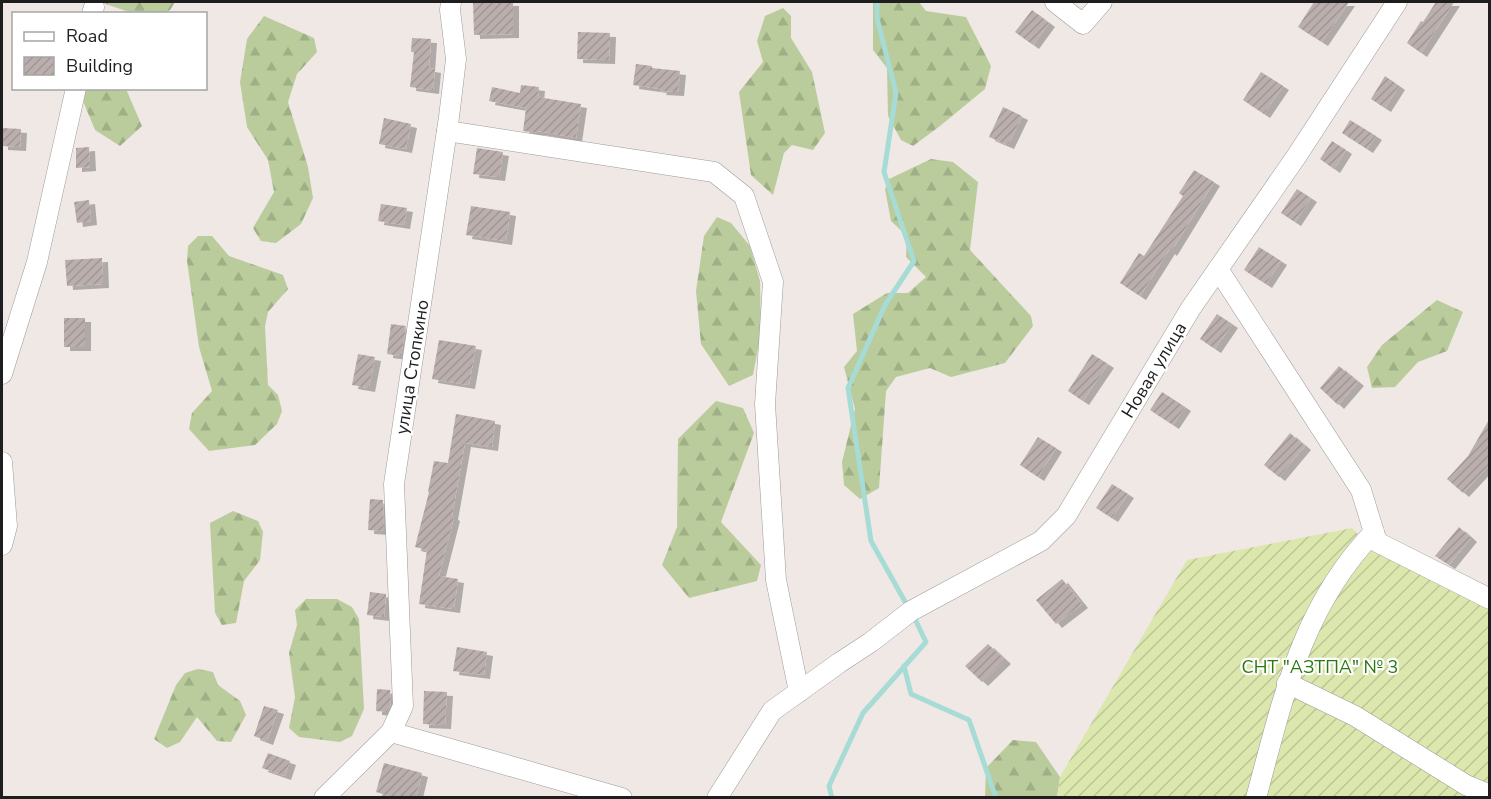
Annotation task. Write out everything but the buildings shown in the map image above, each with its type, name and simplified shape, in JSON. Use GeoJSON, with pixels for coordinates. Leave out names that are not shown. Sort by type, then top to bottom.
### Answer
{"type":"FeatureCollection","features":[{"type":"Feature","properties":{"kind":"street","name":"улица Стопкино"},"geometry":{"type":"LineString","coordinates":[[391,732],[403,706],[394,484],[456,58],[451,2]]}},
{"type":"Feature","properties":{"kind":"street"},"geometry":{"type":"LineString","coordinates":[[1055,2],[1083,24],[1102,2]]}},
{"type":"Feature","properties":{"kind":"street","name":"Новая улица"},"geometry":{"type":"LineString","coordinates":[[717,798],[772,711],[871,642],[911,611],[1041,542],[1066,516],[1191,308],[1296,157],[1396,2]]}},
{"type":"Feature","properties":{"kind":"street"},"geometry":{"type":"LineString","coordinates":[[2,374],[37,262],[76,90]]}},
{"type":"Feature","properties":{"kind":"street"},"geometry":{"type":"LineString","coordinates":[[447,131],[714,172],[744,196],[773,282],[765,404],[776,580],[799,692]]}},
{"type":"Feature","properties":{"kind":"street"},"geometry":{"type":"LineString","coordinates":[[1218,270],[1361,490],[1377,542],[1490,599]]}},
{"type":"Feature","properties":{"kind":"street"},"geometry":{"type":"LineString","coordinates":[[2,462],[7,526],[2,545]]}},
{"type":"Feature","properties":{"kind":"street"},"geometry":{"type":"LineString","coordinates":[[1256,798],[1287,683],[1310,624],[1334,581],[1356,551],[1374,532]]}},
{"type":"Feature","properties":{"kind":"street"},"geometry":{"type":"LineString","coordinates":[[1287,683],[1355,716],[1442,771],[1490,795]]}},
{"type":"Feature","properties":{"kind":"street"},"geometry":{"type":"LineString","coordinates":[[324,798],[391,732],[622,798]]}},
{"type":"Feature","properties":{"kind":"green space"},"geometry":{"type":"Polygon","coordinates":[[[100,2],[175,2],[168,12],[129,12],[100,2]]]}},
{"type":"Feature","properties":{"kind":"green space"},"geometry":{"type":"Polygon","coordinates":[[[873,2],[919,2],[926,11],[966,17],[991,66],[985,89],[913,146],[901,140],[888,116],[887,68],[873,50],[873,2]]]}},
{"type":"Feature","properties":{"kind":"green space"},"geometry":{"type":"Polygon","coordinates":[[[783,8],[791,16],[791,38],[812,72],[825,133],[813,150],[792,145],[784,153],[773,195],[751,175],[739,92],[763,62],[757,41],[765,16],[783,8]]]}},
{"type":"Feature","properties":{"kind":"green space"},"geometry":{"type":"Polygon","coordinates":[[[264,16],[314,38],[317,52],[297,74],[288,102],[308,167],[313,198],[301,224],[276,243],[261,241],[253,228],[274,192],[268,160],[247,127],[240,82],[247,39],[264,16]]]}},
{"type":"Feature","properties":{"kind":"green space"},"geometry":{"type":"Polygon","coordinates":[[[78,90],[126,90],[142,126],[120,146],[95,130],[78,90]]]}},
{"type":"Feature","properties":{"kind":"green space"},"geometry":{"type":"Polygon","coordinates":[[[931,159],[953,162],[978,182],[970,250],[1031,316],[1033,326],[1005,363],[951,377],[930,368],[896,377],[886,391],[879,488],[860,499],[844,485],[842,462],[855,409],[844,367],[857,351],[853,314],[887,293],[908,293],[926,277],[906,257],[907,236],[891,221],[885,189],[889,179],[931,159]]]}},
{"type":"Feature","properties":{"kind":"green space"},"geometry":{"type":"Polygon","coordinates":[[[717,217],[731,223],[750,246],[760,281],[761,333],[753,375],[729,386],[701,344],[696,291],[704,236],[717,217]]]}},
{"type":"Feature","properties":{"kind":"green space"},"geometry":{"type":"Polygon","coordinates":[[[198,236],[212,236],[229,256],[283,275],[288,289],[268,312],[265,326],[268,385],[278,395],[282,411],[277,424],[255,445],[209,451],[189,429],[192,413],[212,391],[199,347],[187,261],[188,246],[198,236]]]}},
{"type":"Feature","properties":{"kind":"green space"},"geometry":{"type":"Polygon","coordinates":[[[1437,300],[1463,312],[1447,351],[1418,362],[1395,387],[1372,388],[1367,367],[1382,345],[1437,300]]]}},
{"type":"Feature","properties":{"kind":"green space"},"geometry":{"type":"Polygon","coordinates":[[[716,401],[743,408],[754,433],[721,522],[761,565],[757,581],[689,598],[662,565],[677,527],[678,439],[716,401]]]}},
{"type":"Feature","properties":{"kind":"green space"},"geometry":{"type":"Polygon","coordinates":[[[233,511],[258,521],[263,532],[260,560],[244,581],[236,623],[222,625],[215,613],[210,523],[233,511]]]}},
{"type":"Feature","properties":{"kind":"green space","name":"СНТ \"АЗТПА\" № 3"},"geometry":{"type":"Polygon","coordinates":[[[1352,528],[1369,546],[1489,607],[1489,797],[1057,798],[1060,777],[1187,560],[1352,528]]]}},
{"type":"Feature","properties":{"kind":"green space"},"geometry":{"type":"Polygon","coordinates":[[[306,599],[337,599],[352,607],[359,619],[364,709],[352,736],[340,742],[299,737],[289,728],[295,697],[289,653],[297,625],[295,610],[306,599]]]}},
{"type":"Feature","properties":{"kind":"green space"},"geometry":{"type":"Polygon","coordinates":[[[198,669],[213,672],[218,685],[240,701],[246,715],[231,742],[217,741],[197,717],[180,742],[167,748],[154,739],[176,685],[185,673],[198,669]]]}},
{"type":"Feature","properties":{"kind":"green space"},"geometry":{"type":"Polygon","coordinates":[[[1013,740],[1036,742],[1060,777],[1057,797],[985,798],[986,768],[1013,740]]]}},
{"type":"Feature","properties":{"kind":"waterway"},"geometry":{"type":"LineString","coordinates":[[877,2],[877,18],[896,93],[884,172],[914,261],[885,305],[848,388],[871,541],[908,607]]}},
{"type":"Feature","properties":{"kind":"waterway"},"geometry":{"type":"LineString","coordinates":[[832,798],[829,786],[863,713],[926,642],[913,615]]}},
{"type":"Feature","properties":{"kind":"waterway"},"geometry":{"type":"LineString","coordinates":[[904,666],[911,694],[969,720],[996,798]]}}]}
